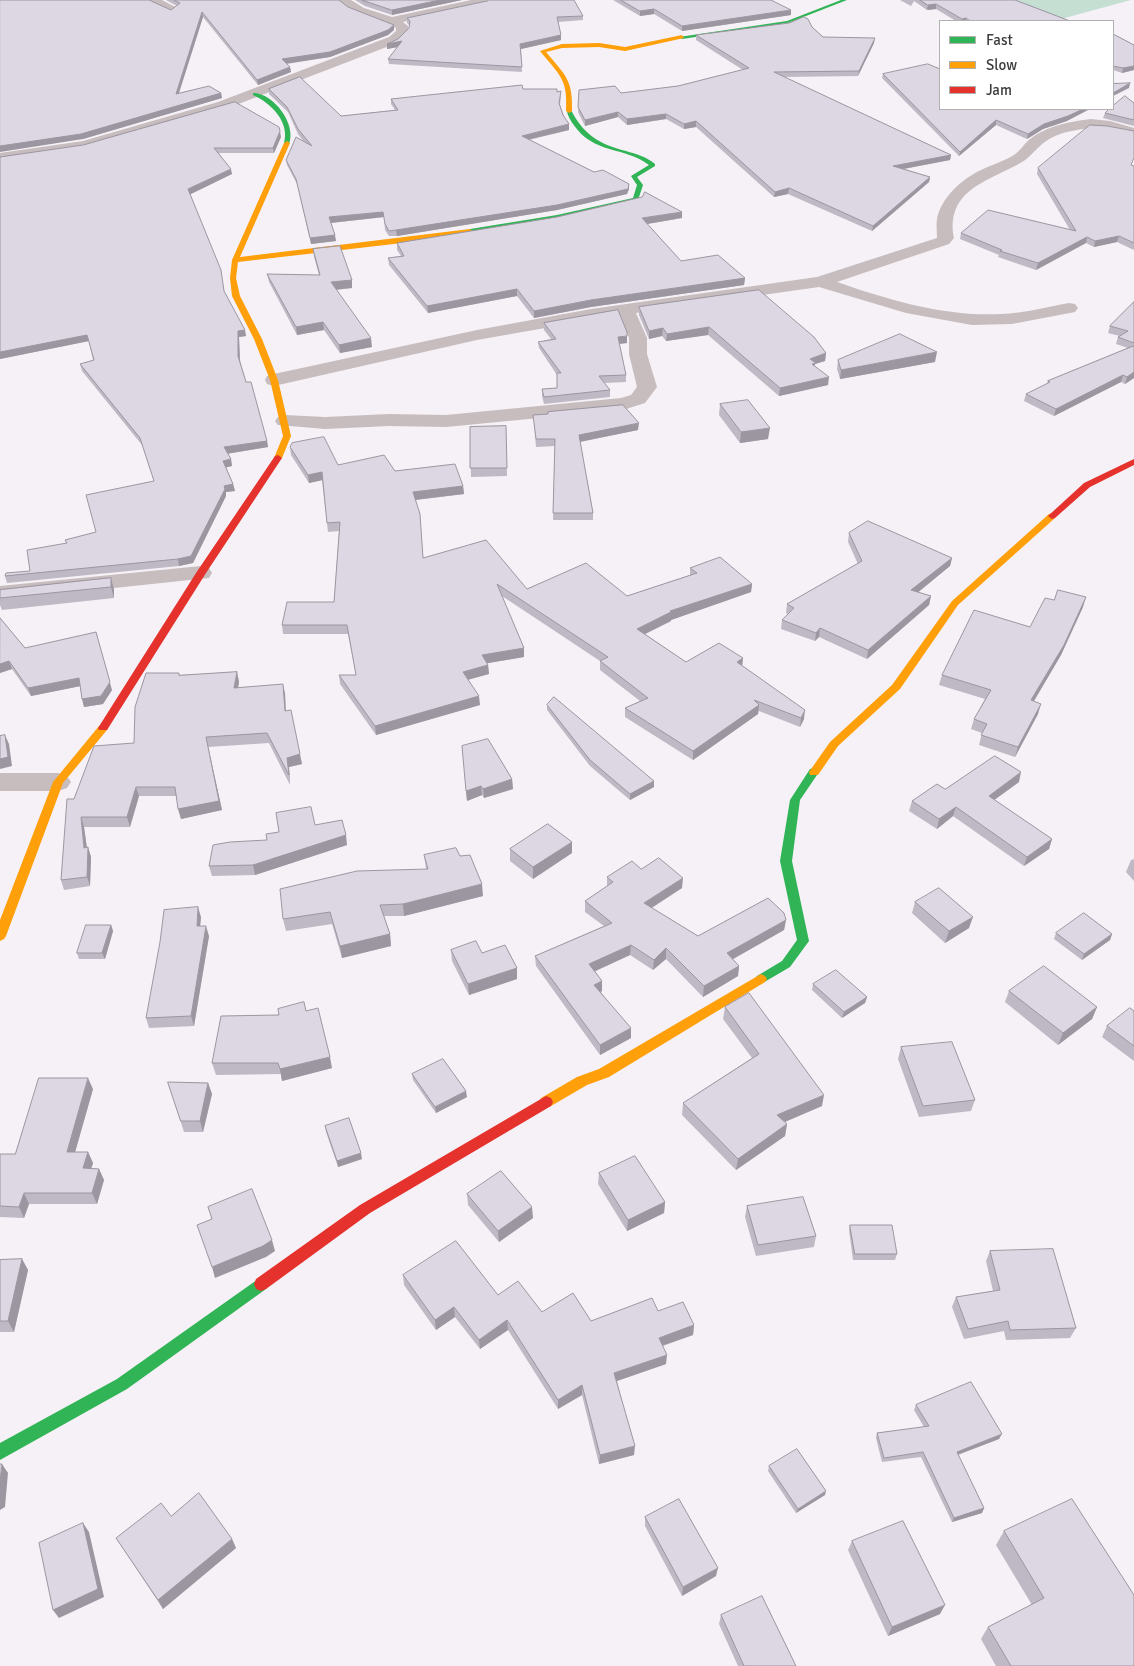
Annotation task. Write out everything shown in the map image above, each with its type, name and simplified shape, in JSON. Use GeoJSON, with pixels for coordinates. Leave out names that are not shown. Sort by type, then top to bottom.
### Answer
{"type":"FeatureCollection","features":[{"type":"Feature","properties":{"kind":"street"},"geometry":{"type":"LineString","coordinates":[[152,0],[173,9]]}},
{"type":"Feature","properties":{"kind":"street"},"geometry":{"type":"LineString","coordinates":[[0,157],[84,145],[255,94],[393,40],[402,32],[402,26],[360,11],[343,0]]}},
{"type":"Feature","properties":{"kind":"street"},"geometry":{"type":"LineString","coordinates":[[391,21],[487,0]]}},
{"type":"Feature","properties":{"kind":"street"},"geometry":{"type":"LineString","coordinates":[[235,260],[365,244],[397,243],[556,217],[636,199],[640,185],[634,176],[653,165],[648,160],[594,142],[580,132],[567,106],[570,94],[569,84],[543,51],[562,46],[599,45],[625,49],[691,36],[788,22],[845,0]]}},
{"type":"Feature","properties":{"kind":"street"},"geometry":{"type":"LineString","coordinates":[[0,936],[58,782],[100,732],[201,573],[278,458],[287,436],[274,380],[258,339],[236,296],[233,278],[235,260],[290,137],[290,129],[270,102],[255,94]]}},
{"type":"Feature","properties":{"kind":"street"},"geometry":{"type":"LineString","coordinates":[[274,380],[477,335],[624,308],[820,282],[943,241],[946,238],[943,229],[947,211],[954,197],[984,174],[1022,156],[1037,141],[1061,130],[1086,123],[1103,124],[1134,132]]}},
{"type":"Feature","properties":{"kind":"street"},"geometry":{"type":"LineString","coordinates":[[820,282],[867,298],[964,319],[995,320],[1069,308]]}},
{"type":"Feature","properties":{"kind":"street"},"geometry":{"type":"LineString","coordinates":[[285,421],[325,423],[389,420],[446,422],[623,404],[638,399],[647,387],[638,354],[638,338],[624,308]]}},
{"type":"Feature","properties":{"kind":"street"},"geometry":{"type":"LineString","coordinates":[[0,1452],[122,1384],[365,1209],[582,1081],[604,1073],[786,964],[803,941],[786,861],[795,800],[834,744],[896,688],[955,603],[1087,485],[1134,462]]}},
{"type":"Feature","properties":{"kind":"street"},"geometry":{"type":"LineString","coordinates":[[0,593],[201,573]]}},
{"type":"Feature","properties":{"kind":"street"},"geometry":{"type":"LineString","coordinates":[[0,782],[58,782]]}},
{"type":"Feature","properties":{"kind":"green space"},"geometry":{"type":"Polygon","coordinates":[[[956,0],[1131,0],[1061,19],[956,0]]]}},
{"type":"Feature","properties":{"kind":"building"},"geometry":{"type":"Polygon","coordinates":[[[0,0],[149,0],[171,10],[180,3],[174,0],[339,0],[348,7],[394,25],[388,30],[330,52],[282,59],[290,67],[257,80],[202,12],[176,94],[209,86],[221,93],[81,134],[0,146],[0,0]]]}},
{"type":"Feature","properties":{"kind":"building"},"geometry":{"type":"Polygon","coordinates":[[[362,0],[440,0],[392,10],[362,0]]]}},
{"type":"Feature","properties":{"kind":"building"},"geometry":{"type":"Polygon","coordinates":[[[489,0],[574,0],[583,16],[557,17],[561,35],[520,44],[522,67],[388,59],[402,41],[387,44],[398,39],[409,28],[410,21],[407,18],[489,0]]]}},
{"type":"Feature","properties":{"kind":"building"},"geometry":{"type":"Polygon","coordinates":[[[621,0],[771,0],[791,10],[682,26],[654,9],[640,11],[621,0]]]}},
{"type":"Feature","properties":{"kind":"building"},"geometry":{"type":"Polygon","coordinates":[[[920,0],[1015,0],[1067,20],[969,20],[966,18],[962,19],[936,4],[928,5],[920,0]]]}},
{"type":"Feature","properties":{"kind":"building"},"geometry":{"type":"Polygon","coordinates":[[[804,17],[808,19],[812,27],[823,37],[875,38],[859,71],[774,72],[951,155],[893,166],[930,177],[873,226],[789,188],[775,192],[696,121],[684,124],[666,114],[627,119],[618,112],[585,120],[578,107],[579,90],[615,86],[621,93],[678,86],[749,68],[696,35],[789,23],[804,17]]]}},
{"type":"Feature","properties":{"kind":"building"},"geometry":{"type":"Polygon","coordinates":[[[1114,35],[1134,45],[1134,66],[1123,68],[1114,66],[1114,35]]]}},
{"type":"Feature","properties":{"kind":"building"},"geometry":{"type":"Polygon","coordinates":[[[928,64],[939,69],[939,110],[1081,110],[1044,124],[1028,134],[996,120],[960,152],[883,74],[928,64]]]}},
{"type":"Feature","properties":{"kind":"building"},"geometry":{"type":"Polygon","coordinates":[[[300,77],[341,116],[398,110],[391,99],[522,85],[523,89],[557,89],[557,92],[561,91],[559,103],[563,115],[569,124],[522,136],[594,172],[603,170],[629,184],[628,189],[557,205],[389,231],[385,224],[383,212],[329,217],[335,235],[310,238],[296,179],[286,160],[296,137],[312,146],[298,129],[287,107],[269,89],[300,77]]]}},
{"type":"Feature","properties":{"kind":"building"},"geometry":{"type":"Polygon","coordinates":[[[1130,83],[1114,92],[1114,84],[1130,83]]]}},
{"type":"Feature","properties":{"kind":"building"},"geometry":{"type":"Polygon","coordinates":[[[1125,96],[1134,103],[1134,120],[1105,113],[1108,110],[1114,110],[1114,105],[1125,96]]]}},
{"type":"Feature","properties":{"kind":"building"},"geometry":{"type":"Polygon","coordinates":[[[235,102],[279,127],[280,131],[273,148],[214,148],[231,169],[188,189],[221,270],[224,291],[245,330],[238,331],[238,356],[246,382],[251,382],[267,441],[224,447],[231,459],[223,461],[233,484],[224,486],[225,489],[191,556],[178,559],[5,576],[6,573],[30,571],[27,550],[67,543],[65,540],[96,532],[86,495],[154,481],[140,438],[80,364],[94,360],[87,335],[0,352],[0,157],[83,145],[235,102]]]}},
{"type":"Feature","properties":{"kind":"building"},"geometry":{"type":"Polygon","coordinates":[[[1090,125],[1134,131],[1134,158],[1131,165],[1134,166],[1134,243],[1119,236],[1095,241],[1087,237],[1038,263],[1000,251],[1002,250],[961,233],[988,210],[1076,231],[1038,168],[1090,125]]]}},
{"type":"Feature","properties":{"kind":"building"},"geometry":{"type":"Polygon","coordinates":[[[645,192],[682,212],[642,218],[681,261],[718,255],[745,278],[591,300],[534,311],[517,289],[427,306],[388,258],[404,256],[397,243],[557,217],[642,197],[645,192]]]}},
{"type":"Feature","properties":{"kind":"building"},"geometry":{"type":"Polygon","coordinates":[[[340,246],[352,280],[331,282],[371,338],[339,345],[323,322],[296,327],[267,274],[320,275],[313,249],[340,246]]]}},
{"type":"Feature","properties":{"kind":"building"},"geometry":{"type":"Polygon","coordinates":[[[759,290],[814,337],[826,353],[810,359],[816,363],[812,364],[829,377],[780,388],[709,327],[667,334],[663,328],[649,331],[639,307],[759,290]]]}},
{"type":"Feature","properties":{"kind":"building"},"geometry":{"type":"Polygon","coordinates":[[[1134,302],[1134,343],[1118,337],[1128,331],[1110,326],[1134,302]]]}},
{"type":"Feature","properties":{"kind":"building"},"geometry":{"type":"Polygon","coordinates":[[[618,310],[627,332],[627,336],[618,337],[626,375],[599,376],[610,390],[544,397],[542,389],[557,388],[557,373],[561,373],[538,342],[556,339],[544,323],[618,310]]]}},
{"type":"Feature","properties":{"kind":"building"},"geometry":{"type":"Polygon","coordinates":[[[900,334],[937,352],[841,370],[838,360],[900,334]]]}},
{"type":"Feature","properties":{"kind":"building"},"geometry":{"type":"Polygon","coordinates":[[[1134,346],[1134,372],[1127,377],[1123,375],[1056,409],[1026,394],[1050,382],[1048,381],[1134,346]]]}},
{"type":"Feature","properties":{"kind":"building"},"geometry":{"type":"Polygon","coordinates":[[[748,400],[770,428],[741,432],[720,404],[748,400]]]}},
{"type":"Feature","properties":{"kind":"building"},"geometry":{"type":"Polygon","coordinates":[[[623,405],[639,423],[579,435],[593,513],[553,513],[555,439],[536,439],[533,415],[623,405]]]}},
{"type":"Feature","properties":{"kind":"building"},"geometry":{"type":"Polygon","coordinates":[[[506,426],[507,468],[470,468],[470,427],[506,426]]]}},
{"type":"Feature","properties":{"kind":"building"},"geometry":{"type":"Polygon","coordinates":[[[324,437],[338,465],[384,455],[395,471],[455,464],[463,486],[413,492],[420,514],[423,558],[486,540],[527,589],[586,563],[627,596],[697,573],[690,568],[720,557],[752,584],[670,611],[637,629],[686,662],[719,643],[743,658],[737,662],[805,710],[801,718],[754,700],[759,705],[693,751],[625,708],[648,698],[600,661],[608,657],[497,584],[524,648],[482,655],[488,665],[463,672],[479,696],[375,726],[339,675],[356,675],[347,625],[282,625],[287,602],[334,602],[340,522],[327,523],[322,472],[308,475],[290,447],[292,443],[324,437]]]}},
{"type":"Feature","properties":{"kind":"building"},"geometry":{"type":"Polygon","coordinates":[[[868,521],[952,558],[911,590],[931,596],[868,650],[820,628],[816,633],[782,620],[794,608],[787,604],[862,561],[849,533],[868,521]]]}},
{"type":"Feature","properties":{"kind":"building"},"geometry":{"type":"Polygon","coordinates":[[[111,578],[111,587],[0,598],[0,590],[111,578]]]}},
{"type":"Feature","properties":{"kind":"building"},"geometry":{"type":"Polygon","coordinates":[[[1058,590],[1086,597],[1064,645],[1031,700],[1041,704],[1018,747],[981,735],[987,724],[974,719],[991,690],[942,675],[974,610],[1030,627],[1045,598],[1054,600],[1058,590]]]}},
{"type":"Feature","properties":{"kind":"building"},"geometry":{"type":"Polygon","coordinates":[[[0,618],[25,648],[96,632],[110,682],[101,696],[82,699],[79,678],[28,688],[9,661],[0,664],[0,618]]]}},
{"type":"Feature","properties":{"kind":"building"},"geometry":{"type":"Polygon","coordinates":[[[237,672],[234,688],[283,684],[285,711],[291,710],[300,754],[287,758],[289,775],[267,733],[206,737],[219,801],[178,809],[175,787],[136,787],[127,817],[81,817],[84,848],[88,847],[87,877],[61,880],[67,799],[74,799],[94,746],[134,743],[135,707],[146,673],[179,673],[179,675],[237,672]]]}},
{"type":"Feature","properties":{"kind":"building"},"geometry":{"type":"Polygon","coordinates":[[[554,697],[654,781],[630,794],[590,760],[547,705],[554,697]]]}},
{"type":"Feature","properties":{"kind":"building"},"geometry":{"type":"Polygon","coordinates":[[[5,735],[8,757],[0,759],[0,736],[5,735]]]}},
{"type":"Feature","properties":{"kind":"building"},"geometry":{"type":"Polygon","coordinates":[[[488,739],[512,779],[483,789],[481,786],[466,791],[462,746],[488,739]]]}},
{"type":"Feature","properties":{"kind":"building"},"geometry":{"type":"Polygon","coordinates":[[[995,756],[1021,772],[989,796],[1052,839],[1027,857],[956,807],[939,819],[912,801],[937,784],[945,789],[995,756]]]}},
{"type":"Feature","properties":{"kind":"building"},"geometry":{"type":"Polygon","coordinates":[[[311,807],[315,825],[342,820],[346,835],[253,865],[209,866],[213,845],[267,840],[266,834],[279,832],[276,813],[311,807]]]}},
{"type":"Feature","properties":{"kind":"building"},"geometry":{"type":"Polygon","coordinates":[[[548,824],[572,842],[533,867],[510,849],[548,824]]]}},
{"type":"Feature","properties":{"kind":"building"},"geometry":{"type":"Polygon","coordinates":[[[456,848],[460,856],[470,855],[482,884],[403,904],[380,905],[390,934],[340,946],[330,912],[283,919],[280,889],[357,871],[428,869],[424,855],[456,848]]]}},
{"type":"Feature","properties":{"kind":"building"},"geometry":{"type":"Polygon","coordinates":[[[659,858],[683,878],[644,903],[698,936],[768,898],[784,913],[786,920],[727,953],[739,966],[704,986],[666,948],[654,960],[631,945],[589,964],[602,981],[594,985],[631,1028],[600,1045],[535,956],[612,923],[585,901],[613,882],[607,877],[632,861],[641,869],[659,858]]]}},
{"type":"Feature","properties":{"kind":"building"},"geometry":{"type":"Polygon","coordinates":[[[939,888],[973,917],[949,931],[915,902],[939,888]]]}},
{"type":"Feature","properties":{"kind":"building"},"geometry":{"type":"Polygon","coordinates":[[[198,907],[197,926],[206,926],[191,1016],[146,1018],[164,910],[198,907]]]}},
{"type":"Feature","properties":{"kind":"building"},"geometry":{"type":"Polygon","coordinates":[[[1084,913],[1112,934],[1084,954],[1056,933],[1084,913]]]}},
{"type":"Feature","properties":{"kind":"building"},"geometry":{"type":"Polygon","coordinates":[[[86,925],[111,925],[102,953],[77,953],[86,925]]]}},
{"type":"Feature","properties":{"kind":"building"},"geometry":{"type":"Polygon","coordinates":[[[476,941],[482,953],[505,945],[517,968],[468,984],[451,950],[476,941]]]}},
{"type":"Feature","properties":{"kind":"building"},"geometry":{"type":"Polygon","coordinates":[[[1044,966],[1097,1007],[1063,1033],[1009,991],[1044,966]]]}},
{"type":"Feature","properties":{"kind":"building"},"geometry":{"type":"Polygon","coordinates":[[[836,970],[867,997],[844,1012],[813,984],[836,970]]]}},
{"type":"Feature","properties":{"kind":"building"},"geometry":{"type":"Polygon","coordinates":[[[749,993],[824,1095],[777,1115],[787,1124],[738,1159],[683,1103],[759,1054],[725,1007],[749,993]]]}},
{"type":"Feature","properties":{"kind":"building"},"geometry":{"type":"Polygon","coordinates":[[[304,1002],[306,1011],[318,1008],[330,1057],[280,1069],[278,1063],[212,1063],[221,1016],[279,1015],[278,1009],[304,1002]]]}},
{"type":"Feature","properties":{"kind":"building"},"geometry":{"type":"Polygon","coordinates":[[[1130,1008],[1134,1011],[1134,1046],[1107,1026],[1130,1008]]]}},
{"type":"Feature","properties":{"kind":"building"},"geometry":{"type":"Polygon","coordinates":[[[952,1042],[975,1100],[923,1106],[901,1047],[952,1042]]]}},
{"type":"Feature","properties":{"kind":"building"},"geometry":{"type":"Polygon","coordinates":[[[443,1059],[466,1091],[435,1107],[412,1074],[443,1059]]]}},
{"type":"Feature","properties":{"kind":"building"},"geometry":{"type":"Polygon","coordinates":[[[39,1078],[88,1078],[67,1152],[88,1152],[83,1168],[99,1169],[92,1193],[24,1193],[19,1207],[0,1206],[0,1154],[15,1154],[39,1078]]]}},
{"type":"Feature","properties":{"kind":"building"},"geometry":{"type":"Polygon","coordinates":[[[168,1082],[208,1083],[200,1121],[181,1121],[168,1082]]]}},
{"type":"Feature","properties":{"kind":"building"},"geometry":{"type":"Polygon","coordinates":[[[349,1118],[361,1153],[337,1161],[325,1126],[349,1118]]]}},
{"type":"Feature","properties":{"kind":"building"},"geometry":{"type":"Polygon","coordinates":[[[635,1156],[665,1202],[628,1220],[599,1173],[635,1156]]]}},
{"type":"Feature","properties":{"kind":"building"},"geometry":{"type":"Polygon","coordinates":[[[501,1171],[532,1207],[498,1231],[467,1194],[501,1171]]]}},
{"type":"Feature","properties":{"kind":"building"},"geometry":{"type":"Polygon","coordinates":[[[252,1189],[272,1240],[263,1246],[212,1267],[197,1225],[212,1219],[208,1207],[252,1189]]]}},
{"type":"Feature","properties":{"kind":"building"},"geometry":{"type":"Polygon","coordinates":[[[803,1197],[816,1236],[758,1245],[747,1206],[803,1197]]]}},
{"type":"Feature","properties":{"kind":"building"},"geometry":{"type":"Polygon","coordinates":[[[850,1225],[892,1225],[897,1254],[855,1254],[850,1225]]]}},
{"type":"Feature","properties":{"kind":"building"},"geometry":{"type":"Polygon","coordinates":[[[456,1241],[498,1295],[518,1281],[542,1312],[573,1293],[591,1321],[652,1298],[658,1311],[683,1302],[694,1325],[659,1338],[667,1355],[614,1373],[635,1446],[600,1455],[582,1385],[558,1400],[507,1320],[479,1340],[454,1307],[435,1320],[403,1275],[456,1241]]]}},
{"type":"Feature","properties":{"kind":"building"},"geometry":{"type":"Polygon","coordinates":[[[1053,1249],[1076,1328],[1010,1330],[1008,1321],[968,1329],[956,1297],[1000,1290],[990,1251],[1053,1249]]]}},
{"type":"Feature","properties":{"kind":"building"},"geometry":{"type":"Polygon","coordinates":[[[22,1259],[8,1321],[0,1321],[0,1260],[22,1259]]]}},
{"type":"Feature","properties":{"kind":"building"},"geometry":{"type":"Polygon","coordinates":[[[971,1382],[1002,1434],[957,1452],[984,1508],[954,1518],[923,1452],[884,1458],[877,1433],[929,1426],[916,1405],[971,1382]]]}},
{"type":"Feature","properties":{"kind":"building"},"geometry":{"type":"Polygon","coordinates":[[[797,1449],[826,1491],[798,1509],[769,1466],[797,1449]]]}},
{"type":"Feature","properties":{"kind":"building"},"geometry":{"type":"Polygon","coordinates":[[[0,1464],[2,1464],[0,1482],[0,1464]]]}},
{"type":"Feature","properties":{"kind":"building"},"geometry":{"type":"Polygon","coordinates":[[[199,1493],[232,1539],[158,1600],[116,1538],[161,1503],[171,1516],[199,1493]]]}},
{"type":"Feature","properties":{"kind":"building"},"geometry":{"type":"Polygon","coordinates":[[[679,1499],[718,1568],[683,1587],[645,1517],[679,1499]]]}},
{"type":"Feature","properties":{"kind":"building"},"geometry":{"type":"Polygon","coordinates":[[[1072,1499],[1134,1595],[1134,1666],[1011,1666],[988,1627],[1044,1598],[1004,1531],[1072,1499]]]}},
{"type":"Feature","properties":{"kind":"building"},"geometry":{"type":"Polygon","coordinates":[[[903,1521],[945,1605],[892,1627],[852,1541],[903,1521]]]}},
{"type":"Feature","properties":{"kind":"building"},"geometry":{"type":"Polygon","coordinates":[[[83,1523],[98,1589],[53,1610],[39,1543],[83,1523]]]}},
{"type":"Feature","properties":{"kind":"building"},"geometry":{"type":"Polygon","coordinates":[[[762,1596],[796,1666],[744,1666],[721,1615],[762,1596]]]}},
{"type":"Feature","properties":{"kind":"traffic: fast"},"geometry":{"type":"LineString","coordinates":[[682,37],[788,22],[845,0]]}},
{"type":"Feature","properties":{"kind":"traffic: fast"},"geometry":{"type":"LineString","coordinates":[[255,94],[273,105],[281,115],[287,127],[287,143]]}},
{"type":"Feature","properties":{"kind":"traffic: fast"},"geometry":{"type":"LineString","coordinates":[[470,231],[557,217],[636,199],[640,185],[634,176],[653,165],[642,158],[610,148],[585,135],[573,120],[569,111]]}},
{"type":"Feature","properties":{"kind":"traffic: fast"},"geometry":{"type":"LineString","coordinates":[[761,979],[786,964],[803,941],[786,861],[795,800],[814,772]]}},
{"type":"Feature","properties":{"kind":"traffic: fast"},"geometry":{"type":"LineString","coordinates":[[0,1452],[122,1384],[261,1284]]}},
{"type":"Feature","properties":{"kind":"traffic: slow"},"geometry":{"type":"LineString","coordinates":[[569,111],[570,93],[567,81],[543,51],[562,46],[599,45],[625,49],[682,37]]}},
{"type":"Feature","properties":{"kind":"traffic: slow"},"geometry":{"type":"LineString","coordinates":[[278,458],[287,436],[274,380],[258,339],[236,296],[233,278],[235,260],[287,143]]}},
{"type":"Feature","properties":{"kind":"traffic: slow"},"geometry":{"type":"LineString","coordinates":[[235,260],[470,231]]}},
{"type":"Feature","properties":{"kind":"traffic: slow"},"geometry":{"type":"LineString","coordinates":[[814,772],[834,744],[896,687],[955,603],[1052,516]]}},
{"type":"Feature","properties":{"kind":"traffic: slow"},"geometry":{"type":"LineString","coordinates":[[0,936],[58,782],[103,728]]}},
{"type":"Feature","properties":{"kind":"traffic: slow"},"geometry":{"type":"LineString","coordinates":[[546,1102],[582,1081],[604,1073],[761,979]]}},
{"type":"Feature","properties":{"kind":"traffic: jam"},"geometry":{"type":"LineString","coordinates":[[103,728],[201,573],[278,458]]}},
{"type":"Feature","properties":{"kind":"traffic: jam"},"geometry":{"type":"LineString","coordinates":[[1052,516],[1087,485],[1134,462]]}},
{"type":"Feature","properties":{"kind":"traffic: jam"},"geometry":{"type":"LineString","coordinates":[[261,1284],[365,1209],[546,1102]]}}]}
